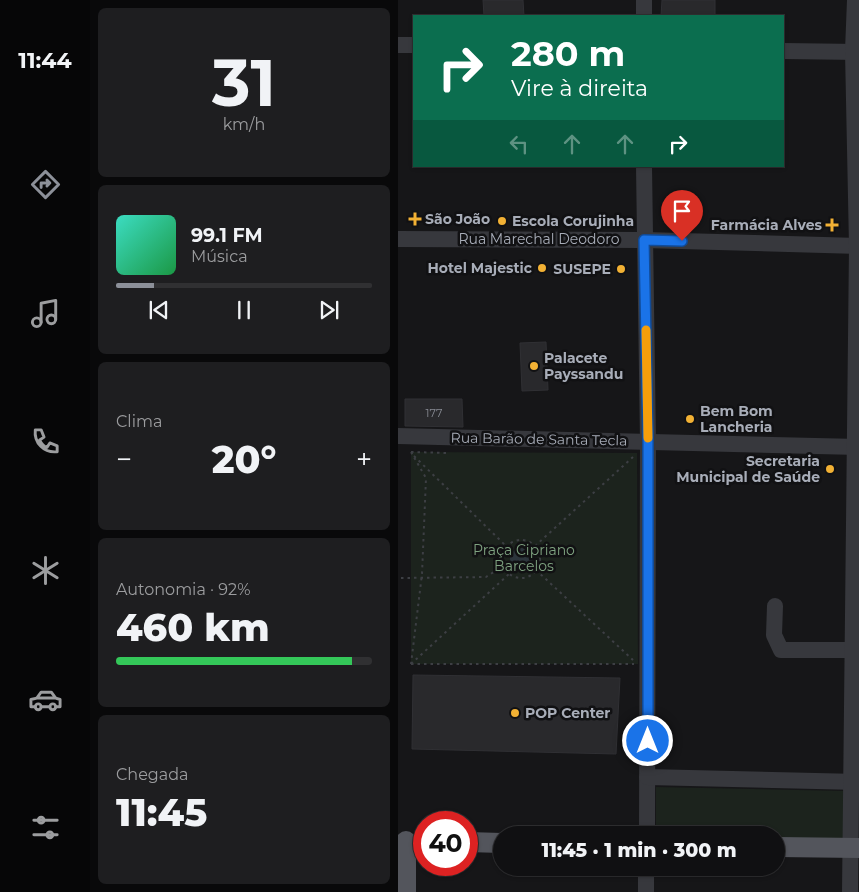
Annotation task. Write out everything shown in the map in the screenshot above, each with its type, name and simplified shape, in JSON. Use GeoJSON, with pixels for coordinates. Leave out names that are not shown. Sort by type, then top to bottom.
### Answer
{"type":"FeatureCollection","features":[{"type":"Feature","properties":{"kind":"main road"},"geometry":{"type":"LineString","coordinates":[[406,892],[407,839]]}},
{"type":"Feature","properties":{"kind":"main road"},"geometry":{"type":"LineString","coordinates":[[478,842],[493,843]]}},
{"type":"Feature","properties":{"kind":"main road"},"geometry":{"type":"LineString","coordinates":[[785,847],[855,848]]}},
{"type":"Feature","properties":{"kind":"street"},"geometry":{"type":"LineString","coordinates":[[644,0],[644,15]]}},
{"type":"Feature","properties":{"kind":"street"},"geometry":{"type":"LineString","coordinates":[[850,892],[855,848],[856,782],[853,650],[858,246],[855,0]]}},
{"type":"Feature","properties":{"kind":"street"},"geometry":{"type":"LineString","coordinates":[[398,45],[413,45]]}},
{"type":"Feature","properties":{"kind":"street"},"geometry":{"type":"LineString","coordinates":[[784,50],[856,51]]}},
{"type":"Feature","properties":{"kind":"street"},"geometry":{"type":"LineString","coordinates":[[644,167],[643,447],[647,826]]}},
{"type":"Feature","properties":{"kind":"street","name":"Rua Marechal Deodoro"},"geometry":{"type":"LineString","coordinates":[[398,239],[644,240],[858,246]]}},
{"type":"Feature","properties":{"kind":"street","name":"Rua Barão de Santa Tecla"},"geometry":{"type":"LineString","coordinates":[[398,436],[643,447],[857,447]]}},
{"type":"Feature","properties":{"kind":"street"},"geometry":{"type":"LineString","coordinates":[[774,606],[774,635],[781,650],[853,650]]}},
{"type":"Feature","properties":{"kind":"street"},"geometry":{"type":"LineString","coordinates":[[647,777],[856,782]]}},
{"type":"Feature","properties":{"kind":"street"},"geometry":{"type":"LineString","coordinates":[[646,876],[646,892]]}},
{"type":"Feature","properties":{"kind":"path"},"geometry":{"type":"LineString","coordinates":[[627,453],[643,447]]}},
{"type":"Feature","properties":{"kind":"path"},"geometry":{"type":"LineString","coordinates":[[637,462],[643,447]]}},
{"type":"Feature","properties":{"kind":"path"},"geometry":{"type":"LineString","coordinates":[[535,546],[643,447]]}},
{"type":"Feature","properties":{"kind":"path"},"geometry":{"type":"LineString","coordinates":[[411,452],[506,546]]}},
{"type":"Feature","properties":{"kind":"path"},"geometry":{"type":"LineString","coordinates":[[411,452],[450,452]]}},
{"type":"Feature","properties":{"kind":"path"},"geometry":{"type":"LineString","coordinates":[[411,452],[426,478],[421,578],[411,664]]}},
{"type":"Feature","properties":{"kind":"path"},"geometry":{"type":"LineString","coordinates":[[520,539],[527,540],[535,546],[540,561],[536,570],[523,578],[509,574],[503,566],[502,554],[506,546],[520,539]]}},
{"type":"Feature","properties":{"kind":"path"},"geometry":{"type":"LineString","coordinates":[[401,578],[486,578],[503,566]]}},
{"type":"Feature","properties":{"kind":"path"},"geometry":{"type":"LineString","coordinates":[[411,664],[638,664],[536,570]]}},
{"type":"Feature","properties":{"kind":"path"},"geometry":{"type":"LineString","coordinates":[[411,664],[509,574]]}},
{"type":"Feature","properties":{"kind":"green space","name":"Praça Cipriano Barcelos"},"geometry":{"type":"Polygon","coordinates":[[[411,452],[637,453],[638,664],[411,664],[411,452]]]}},
{"type":"Feature","properties":{"kind":"green space"},"geometry":{"type":"Polygon","coordinates":[[[656,787],[847,791],[845,843],[785,840],[785,826],[656,826],[656,787]]]}},
{"type":"Feature","properties":{"kind":"shaded area"},"geometry":{"type":"Polygon","coordinates":[[[521,548],[529,551],[532,559],[529,567],[521,570],[513,567],[510,559],[513,551],[521,548]]]}},
{"type":"Feature","properties":{"kind":"building"},"geometry":{"type":"Polygon","coordinates":[[[483,0],[523,0],[524,15],[484,15],[483,0]]]}},
{"type":"Feature","properties":{"kind":"building"},"geometry":{"type":"Polygon","coordinates":[[[662,0],[715,0],[715,15],[661,15],[662,0]]]}},
{"type":"Feature","properties":{"kind":"building","name":"Palacete Payssandu"},"geometry":{"type":"Polygon","coordinates":[[[546,342],[548,390],[522,391],[520,343],[546,342]]]}},
{"type":"Feature","properties":{"kind":"building"},"geometry":{"type":"Polygon","coordinates":[[[405,399],[462,399],[463,427],[405,426],[405,399]]]}},
{"type":"Feature","properties":{"kind":"building","name":"POP Center"},"geometry":{"type":"Polygon","coordinates":[[[413,675],[620,678],[616,754],[412,749],[413,675]]]}},
{"type":"Feature","properties":{"kind":"slow traffic"},"geometry":{"type":"LineString","coordinates":[[646,330],[648,438]]}},
{"type":"Feature","properties":{"kind":"place","name":"São João"},"geometry":{"type":"Point","coordinates":[415,219]}},
{"type":"Feature","properties":{"kind":"place","name":"Escola Corujinha"},"geometry":{"type":"Point","coordinates":[502,221]}},
{"type":"Feature","properties":{"kind":"place","name":"Farmácia Alves"},"geometry":{"type":"Point","coordinates":[832,225]}},
{"type":"Feature","properties":{"kind":"place","name":"Hotel Majestic"},"geometry":{"type":"Point","coordinates":[542,268]}},
{"type":"Feature","properties":{"kind":"place","name":"SUSEPE"},"geometry":{"type":"Point","coordinates":[621,269]}},
{"type":"Feature","properties":{"kind":"place","name":"Palacete Payssandu"},"geometry":{"type":"Point","coordinates":[534,366]}},
{"type":"Feature","properties":{"kind":"place","name":"Bem Bom Lancheria"},"geometry":{"type":"Point","coordinates":[690,419]}},
{"type":"Feature","properties":{"kind":"place","name":"Secretaria Municipal de Saúde"},"geometry":{"type":"Point","coordinates":[830,469]}},
{"type":"Feature","properties":{"kind":"place","name":"POP Center"},"geometry":{"type":"Point","coordinates":[515,713]}},
{"type":"Feature","properties":{"kind":"route"},"geometry":{"type":"LineString","coordinates":[[648,741],[648,442],[644,240],[682,241]]}}]}
